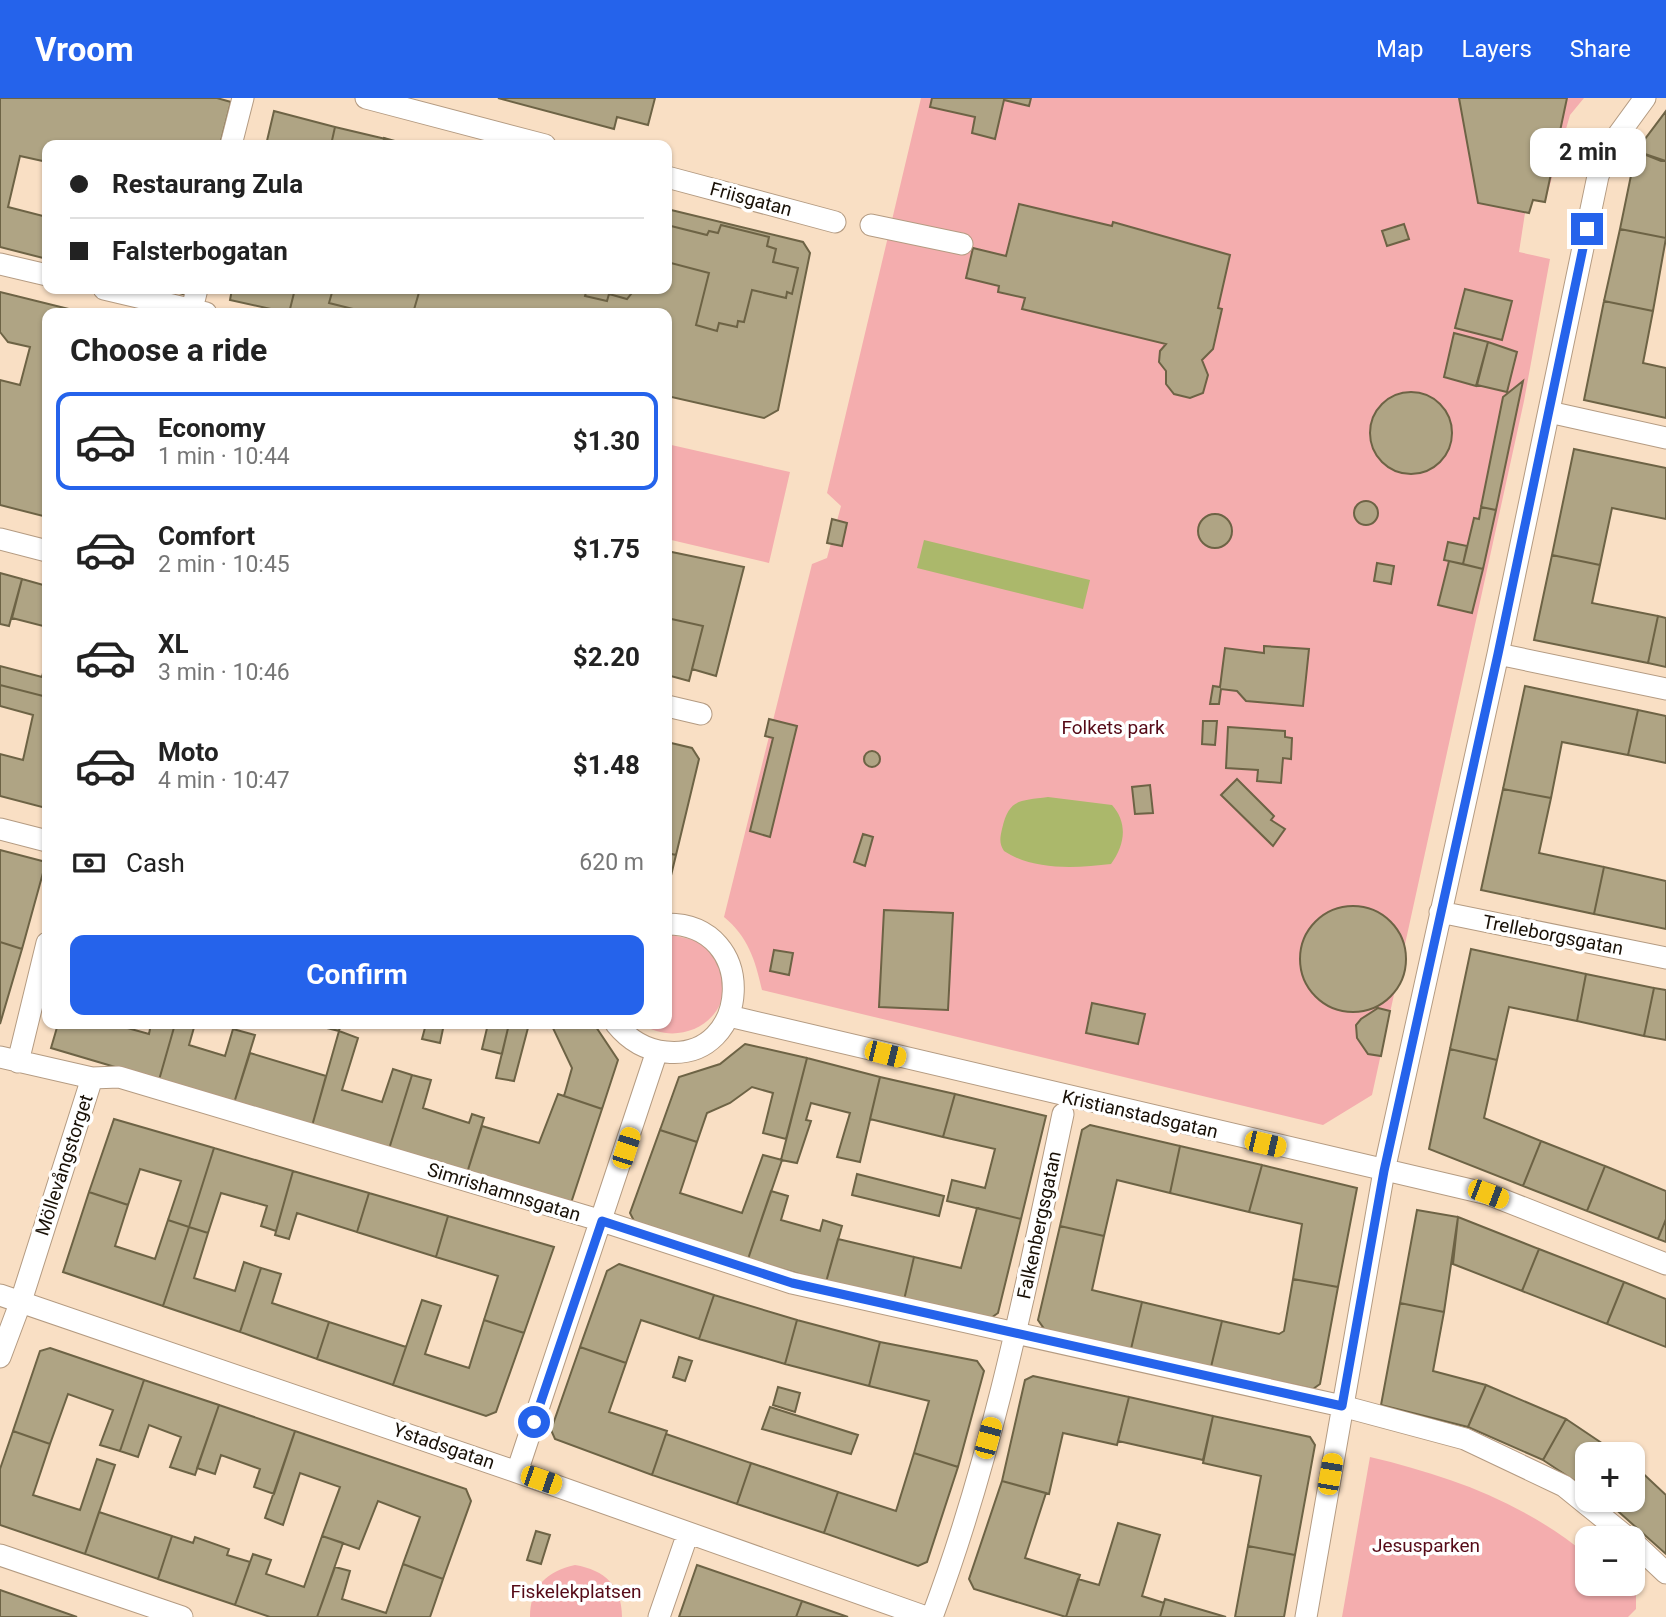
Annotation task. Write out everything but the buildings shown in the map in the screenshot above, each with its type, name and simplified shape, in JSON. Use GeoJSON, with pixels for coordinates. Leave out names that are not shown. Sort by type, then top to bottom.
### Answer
{"type":"FeatureCollection","features":[{"type":"Feature","properties":{"kind":"street"},"geometry":{"type":"LineString","coordinates":[[232,140],[243,98]]}},
{"type":"Feature","properties":{"kind":"street"},"geometry":{"type":"LineString","coordinates":[[1306,1617],[1384,1171],[1498,654],[1598,176],[1610,146],[1645,98]]}},
{"type":"Feature","properties":{"kind":"street"},"geometry":{"type":"LineString","coordinates":[[373,99],[526,140]]}},
{"type":"Feature","properties":{"kind":"street","name":"Friisgatan"},"geometry":{"type":"LineString","coordinates":[[672,178],[835,222]]}},
{"type":"Feature","properties":{"kind":"street"},"geometry":{"type":"LineString","coordinates":[[872,225],[962,244]]}},
{"type":"Feature","properties":{"kind":"street"},"geometry":{"type":"LineString","coordinates":[[0,264],[42,274]]}},
{"type":"Feature","properties":{"kind":"street"},"geometry":{"type":"LineString","coordinates":[[124,294],[181,308]]}},
{"type":"Feature","properties":{"kind":"street"},"geometry":{"type":"LineString","coordinates":[[1549,412],[1666,438]]}},
{"type":"Feature","properties":{"kind":"street"},"geometry":{"type":"LineString","coordinates":[[0,539],[42,550]]}},
{"type":"Feature","properties":{"kind":"street"},"geometry":{"type":"LineString","coordinates":[[1498,654],[1666,689]]}},
{"type":"Feature","properties":{"kind":"street"},"geometry":{"type":"LineString","coordinates":[[672,707],[701,714]]}},
{"type":"Feature","properties":{"kind":"street"},"geometry":{"type":"LineString","coordinates":[[0,829],[42,840]]}},
{"type":"Feature","properties":{"kind":"street","name":"Trelleborgsgatan"},"geometry":{"type":"LineString","coordinates":[[1440,912],[1666,958]]}},
{"type":"Feature","properties":{"kind":"street"},"geometry":{"type":"LineString","coordinates":[[622,1029],[638,1044],[672,1053],[700,1046],[710,1039],[729,1016],[735,988],[731,967],[721,948],[698,930],[672,925]]}},
{"type":"Feature","properties":{"kind":"street"},"geometry":{"type":"LineString","coordinates":[[9,1059],[42,958]]}},
{"type":"Feature","properties":{"kind":"street","name":"Kristianstadsgatan"},"geometry":{"type":"LineString","coordinates":[[729,1016],[1488,1194],[1666,1264]]}},
{"type":"Feature","properties":{"kind":"street"},"geometry":{"type":"LineString","coordinates":[[517,1472],[657,1051]]}},
{"type":"Feature","properties":{"kind":"street","name":"Möllevångstorget"},"geometry":{"type":"LineString","coordinates":[[0,1357],[21,1301],[92,1079],[9,1059]]}},
{"type":"Feature","properties":{"kind":"street","name":"Simrishamnsgatan"},"geometry":{"type":"LineString","coordinates":[[92,1079],[119,1077],[602,1221],[792,1283],[1342,1406],[1465,1439],[1564,1486],[1613,1526]]}},
{"type":"Feature","properties":{"kind":"street","name":"Falkenbergsgatan"},"geometry":{"type":"LineString","coordinates":[[932,1617],[982,1464],[1016,1335],[1063,1114]]}},
{"type":"Feature","properties":{"kind":"street","name":"Ystadsgatan"},"geometry":{"type":"LineString","coordinates":[[0,1295],[517,1472],[926,1617]]}},
{"type":"Feature","properties":{"kind":"street"},"geometry":{"type":"LineString","coordinates":[[659,1617],[688,1532]]}},
{"type":"Feature","properties":{"kind":"street"},"geometry":{"type":"LineString","coordinates":[[1645,1553],[1666,1573]]}},
{"type":"Feature","properties":{"kind":"street"},"geometry":{"type":"LineString","coordinates":[[0,1555],[183,1617]]}},
{"type":"Feature","properties":{"kind":"green space","name":"Folkets park"},"geometry":{"type":"Polygon","coordinates":[[[921,98],[1584,98],[1570,115],[1545,202],[1533,200],[1529,213],[1525,213],[1519,252],[1550,259],[1524,401],[1372,1095],[1323,1125],[762,990],[745,941],[724,917],[812,564],[827,558],[841,506],[827,493],[921,98]]]}},
{"type":"Feature","properties":{"kind":"green space"},"geometry":{"type":"Polygon","coordinates":[[[672,445],[790,472],[769,563],[672,540],[672,445]]]}},
{"type":"Feature","properties":{"kind":"green space"},"geometry":{"type":"Polygon","coordinates":[[[672,935],[703,942],[724,968],[721,1002],[707,1021],[698,1027],[676,1033],[653,1030],[672,1029],[672,935]]]}},
{"type":"Feature","properties":{"kind":"green space","name":"Jesusparken"},"geometry":{"type":"Polygon","coordinates":[[[1370,1457],[1429,1473],[1484,1493],[1563,1536],[1575,1546],[1575,1596],[1636,1596],[1636,1609],[1628,1617],[1342,1617],[1370,1457]]]}},
{"type":"Feature","properties":{"kind":"green space","name":"Fiskelekplatsen"},"geometry":{"type":"Polygon","coordinates":[[[575,1565],[595,1571],[610,1581],[619,1596],[622,1617],[530,1617],[533,1597],[542,1582],[556,1571],[575,1565]]]}},
{"type":"Feature","properties":{"kind":"shaded area"},"geometry":{"type":"Polygon","coordinates":[[[924,540],[1090,580],[1083,609],[917,568],[924,540]]]}},
{"type":"Feature","properties":{"kind":"shaded area"},"geometry":{"type":"Polygon","coordinates":[[[1048,797],[1112,805],[1121,820],[1123,835],[1111,864],[1070,867],[1042,865],[1004,851],[1001,835],[1012,806],[1023,801],[1048,797]]]}},
{"type":"Feature","properties":{"kind":"route"},"geometry":{"type":"LineString","coordinates":[[534,1422],[602,1221],[792,1283],[1342,1406],[1384,1171],[1498,654],[1587,229]]}}]}
